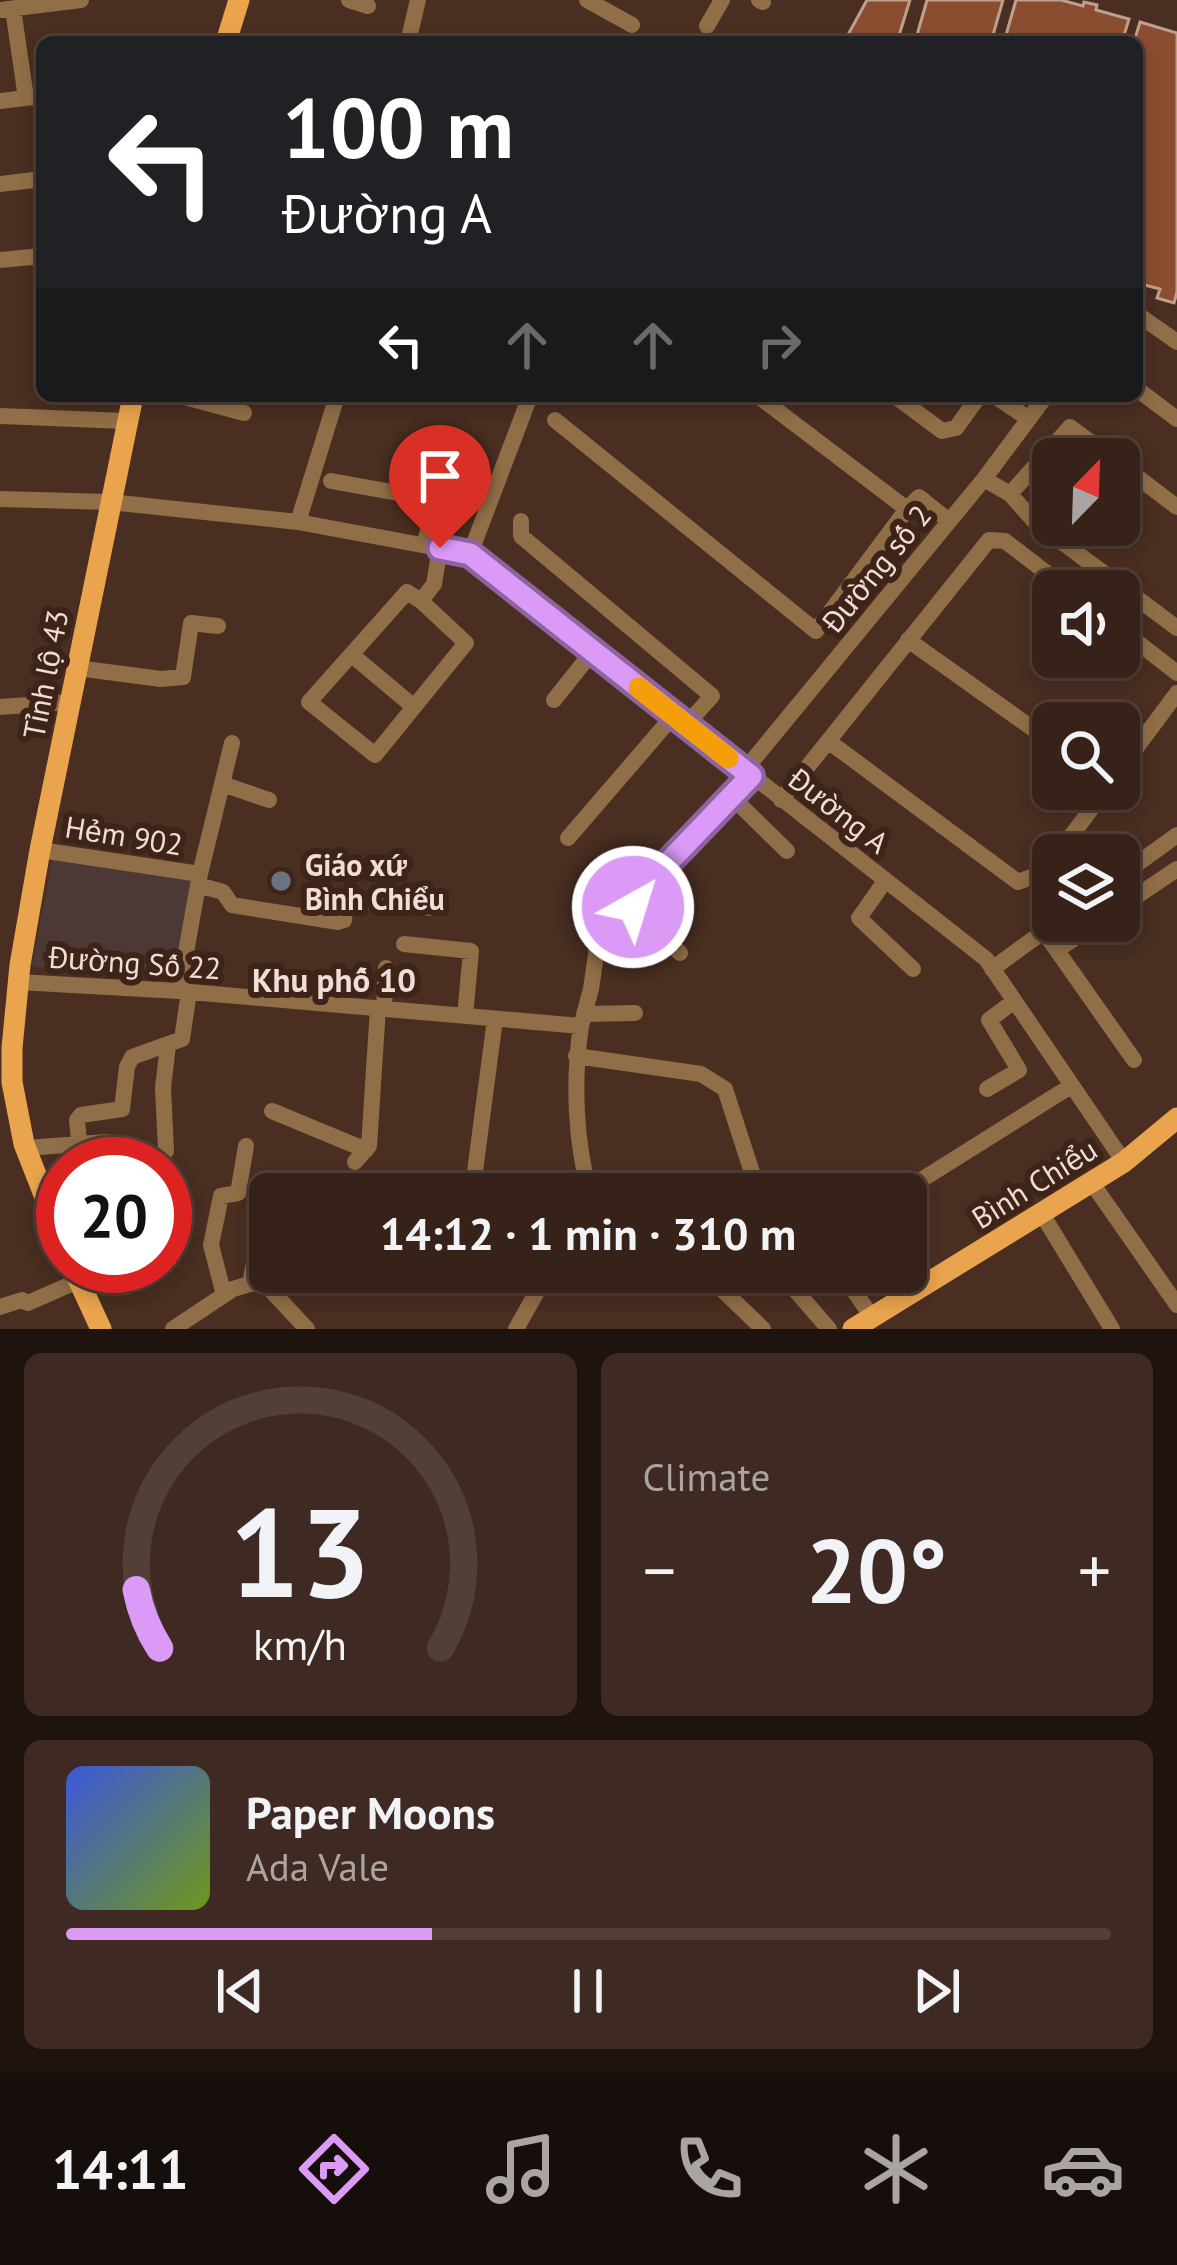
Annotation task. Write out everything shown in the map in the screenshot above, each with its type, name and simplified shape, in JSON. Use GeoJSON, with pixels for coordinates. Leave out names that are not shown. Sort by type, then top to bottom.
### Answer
{"type":"FeatureCollection","features":[{"type":"Feature","properties":{"kind":"main road"},"geometry":{"type":"LineString","coordinates":[[228,36],[238,0]]}},
{"type":"Feature","properties":{"kind":"main road","name":"Tỉnh lộ 43"},"geometry":{"type":"LineString","coordinates":[[36,1168],[6,1083],[40,850],[132,402]]}},
{"type":"Feature","properties":{"kind":"main road","name":"Bình Chiểu"},"geometry":{"type":"LineString","coordinates":[[860,1326],[1092,1183],[1177,1118]]}},
{"type":"Feature","properties":{"kind":"main road"},"geometry":{"type":"LineString","coordinates":[[84,1293],[101,1329]]}},
{"type":"Feature","properties":{"kind":"street"},"geometry":{"type":"LineString","coordinates":[[0,100],[34,97],[7,10],[81,0]]}},
{"type":"Feature","properties":{"kind":"street"},"geometry":{"type":"LineString","coordinates":[[349,0],[368,6]]}},
{"type":"Feature","properties":{"kind":"street"},"geometry":{"type":"LineString","coordinates":[[409,36],[418,0]]}},
{"type":"Feature","properties":{"kind":"street"},"geometry":{"type":"LineString","coordinates":[[587,0],[632,25]]}},
{"type":"Feature","properties":{"kind":"street"},"geometry":{"type":"LineString","coordinates":[[707,26],[722,0]]}},
{"type":"Feature","properties":{"kind":"street"},"geometry":{"type":"LineString","coordinates":[[0,184],[36,180]]}},
{"type":"Feature","properties":{"kind":"street"},"geometry":{"type":"LineString","coordinates":[[0,260],[36,257]]}},
{"type":"Feature","properties":{"kind":"street"},"geometry":{"type":"LineString","coordinates":[[1143,318],[1177,342]]}},
{"type":"Feature","properties":{"kind":"street"},"geometry":{"type":"LineString","coordinates":[[1143,394],[1177,419]]}},
{"type":"Feature","properties":{"kind":"street"},"geometry":{"type":"LineString","coordinates":[[203,402],[244,413]]}},
{"type":"Feature","properties":{"kind":"street"},"geometry":{"type":"LineString","coordinates":[[298,522],[335,402]]}},
{"type":"Feature","properties":{"kind":"street"},"geometry":{"type":"LineString","coordinates":[[470,554],[528,402]]}},
{"type":"Feature","properties":{"kind":"street"},"geometry":{"type":"LineString","coordinates":[[766,402],[907,509]]}},
{"type":"Feature","properties":{"kind":"street"},"geometry":{"type":"LineString","coordinates":[[903,402],[942,431],[956,428],[975,402]]}},
{"type":"Feature","properties":{"kind":"street"},"geometry":{"type":"LineString","coordinates":[[1004,402],[1029,419]]}},
{"type":"Feature","properties":{"kind":"street","name":"Đường số 2"},"geometry":{"type":"LineString","coordinates":[[680,953],[633,907],[633,901],[732,797],[1042,402]]}},
{"type":"Feature","properties":{"kind":"street"},"geometry":{"type":"LineString","coordinates":[[0,416],[128,421]]}},
{"type":"Feature","properties":{"kind":"street"},"geometry":{"type":"LineString","coordinates":[[554,420],[839,655]]}},
{"type":"Feature","properties":{"kind":"street"},"geometry":{"type":"LineString","coordinates":[[1060,438],[1070,427],[1085,438]]}},
{"type":"Feature","properties":{"kind":"street"},"geometry":{"type":"LineString","coordinates":[[1010,494],[1032,469]]}},
{"type":"Feature","properties":{"kind":"street"},"geometry":{"type":"LineString","coordinates":[[984,478],[1177,628]]}},
{"type":"Feature","properties":{"kind":"street"},"geometry":{"type":"LineString","coordinates":[[1140,479],[1177,507]]}},
{"type":"Feature","properties":{"kind":"street"},"geometry":{"type":"LineString","coordinates":[[331,482],[437,500],[434,584],[422,601]]}},
{"type":"Feature","properties":{"kind":"street"},"geometry":{"type":"LineString","coordinates":[[816,632],[919,496],[950,521]]}},
{"type":"Feature","properties":{"kind":"street","name":"Đường A"},"geometry":{"type":"LineString","coordinates":[[0,499],[110,502],[298,522],[470,554],[986,959],[1124,1162]]}},
{"type":"Feature","properties":{"kind":"street"},"geometry":{"type":"LineString","coordinates":[[521,521],[521,536],[712,696],[680,720],[568,838]]}},
{"type":"Feature","properties":{"kind":"street"},"geometry":{"type":"LineString","coordinates":[[781,800],[988,540],[1005,541],[1043,570]]}},
{"type":"Feature","properties":{"kind":"street"},"geometry":{"type":"LineString","coordinates":[[407,592],[466,643],[375,755],[309,702],[352,655],[407,592]]}},
{"type":"Feature","properties":{"kind":"street"},"geometry":{"type":"LineString","coordinates":[[77,668],[161,679],[183,677],[191,623],[218,626]]}},
{"type":"Feature","properties":{"kind":"street"},"geometry":{"type":"LineString","coordinates":[[908,640],[1032,728]]}},
{"type":"Feature","properties":{"kind":"street"},"geometry":{"type":"LineString","coordinates":[[1140,644],[1177,673]]}},
{"type":"Feature","properties":{"kind":"street"},"geometry":{"type":"LineString","coordinates":[[554,700],[593,651]]}},
{"type":"Feature","properties":{"kind":"street"},"geometry":{"type":"LineString","coordinates":[[352,655],[414,707]]}},
{"type":"Feature","properties":{"kind":"street"},"geometry":{"type":"LineString","coordinates":[[1140,742],[1177,692]]}},
{"type":"Feature","properties":{"kind":"street"},"geometry":{"type":"LineString","coordinates":[[0,707],[71,702]]}},
{"type":"Feature","properties":{"kind":"street"},"geometry":{"type":"LineString","coordinates":[[827,741],[1018,881],[1032,876]]}},
{"type":"Feature","properties":{"kind":"street"},"geometry":{"type":"LineString","coordinates":[[79,1137],[76,1120],[81,1115],[120,1111],[130,1060],[183,1037],[184,991],[199,880],[232,743]]}},
{"type":"Feature","properties":{"kind":"street"},"geometry":{"type":"LineString","coordinates":[[222,784],[269,800]]}},
{"type":"Feature","properties":{"kind":"street"},"geometry":{"type":"LineString","coordinates":[[732,797],[788,851]]}},
{"type":"Feature","properties":{"kind":"street"},"geometry":{"type":"LineString","coordinates":[[1140,862],[1177,835]]}},
{"type":"Feature","properties":{"kind":"street","name":"Hẻm 902"},"geometry":{"type":"LineString","coordinates":[[40,850],[199,880],[223,892],[232,905],[338,922],[344,920],[348,901],[433,908]]}},
{"type":"Feature","properties":{"kind":"street"},"geometry":{"type":"LineString","coordinates":[[1140,894],[1177,869]]}},
{"type":"Feature","properties":{"kind":"street"},"geometry":{"type":"LineString","coordinates":[[885,880],[859,918],[913,969]]}},
{"type":"Feature","properties":{"kind":"street"},"geometry":{"type":"LineString","coordinates":[[584,1173],[577,1056],[603,906]]}},
{"type":"Feature","properties":{"kind":"street"},"geometry":{"type":"LineString","coordinates":[[992,969],[1032,940]]}},
{"type":"Feature","properties":{"kind":"street"},"geometry":{"type":"LineString","coordinates":[[1055,942],[1134,1060]]}},
{"type":"Feature","properties":{"kind":"street"},"geometry":{"type":"LineString","coordinates":[[1057,950],[1069,942]]}},
{"type":"Feature","properties":{"kind":"street"},"geometry":{"type":"LineString","coordinates":[[404,944],[472,951],[464,1016]]}},
{"type":"Feature","properties":{"kind":"street"},"geometry":{"type":"LineString","coordinates":[[272,1111],[360,1156],[370,1145],[386,968]]}},
{"type":"Feature","properties":{"kind":"street","name":"Đường Số 22"},"geometry":{"type":"LineString","coordinates":[[19,982],[495,1018],[583,1020],[635,1013]]}},
{"type":"Feature","properties":{"kind":"street"},"geometry":{"type":"LineString","coordinates":[[987,1089],[1019,1070],[989,1020],[1012,1002]]}},
{"type":"Feature","properties":{"kind":"street"},"geometry":{"type":"LineString","coordinates":[[475,1173],[495,1018]]}},
{"type":"Feature","properties":{"kind":"street"},"geometry":{"type":"LineString","coordinates":[[165,1137],[163,1088],[168,1046]]}},
{"type":"Feature","properties":{"kind":"street"},"geometry":{"type":"LineString","coordinates":[[577,1056],[701,1074],[725,1089],[752,1173]]}},
{"type":"Feature","properties":{"kind":"street"},"geometry":{"type":"LineString","coordinates":[[927,1176],[1071,1086]]}},
{"type":"Feature","properties":{"kind":"street"},"geometry":{"type":"LineString","coordinates":[[224,1295],[211,1245],[220,1196],[238,1193],[246,1146]]}},
{"type":"Feature","properties":{"kind":"street"},"geometry":{"type":"LineString","coordinates":[[26,1148],[36,1147]]}},
{"type":"Feature","properties":{"kind":"street"},"geometry":{"type":"LineString","coordinates":[[1092,1183],[1177,1305]]}},
{"type":"Feature","properties":{"kind":"street"},"geometry":{"type":"LineString","coordinates":[[1042,1214],[1111,1329]]}},
{"type":"Feature","properties":{"kind":"street"},"geometry":{"type":"LineString","coordinates":[[173,1329],[224,1295],[249,1288]]}},
{"type":"Feature","properties":{"kind":"street"},"geometry":{"type":"LineString","coordinates":[[0,1307],[22,1300],[28,1303],[44,1293]]}},
{"type":"Feature","properties":{"kind":"street"},"geometry":{"type":"LineString","coordinates":[[267,1293],[307,1329]]}},
{"type":"Feature","properties":{"kind":"street"},"geometry":{"type":"LineString","coordinates":[[516,1329],[536,1293]]}},
{"type":"Feature","properties":{"kind":"street"},"geometry":{"type":"LineString","coordinates":[[726,1293],[763,1329]]}},
{"type":"Feature","properties":{"kind":"street"},"geometry":{"type":"LineString","coordinates":[[798,1293],[829,1329]]}},
{"type":"Feature","properties":{"kind":"street"},"geometry":{"type":"LineString","coordinates":[[850,1293],[860,1326]]}},
{"type":"Feature","properties":{"kind":"shaded area"},"geometry":{"type":"Polygon","coordinates":[[[53,853],[192,878],[173,981],[32,966],[53,853]]]}},
{"type":"Feature","properties":{"kind":"building"},"geometry":{"type":"Polygon","coordinates":[[[867,0],[910,0],[899,36],[847,36],[867,0]]]}},
{"type":"Feature","properties":{"kind":"building"},"geometry":{"type":"Polygon","coordinates":[[[927,0],[1003,0],[993,36],[917,36],[927,0]]]}},
{"type":"Feature","properties":{"kind":"building"},"geometry":{"type":"Polygon","coordinates":[[[1016,0],[1061,0],[1083,6],[1084,2],[1129,19],[1124,36],[1006,36],[1016,0]]]}},
{"type":"Feature","properties":{"kind":"building"},"geometry":{"type":"Polygon","coordinates":[[[1140,22],[1177,33],[1174,303],[1157,298],[1160,289],[1143,285],[1143,36],[1136,36],[1140,22]]]}},
{"type":"Feature","properties":{"kind":"slow traffic"},"geometry":{"type":"LineString","coordinates":[[639,688],[728,758]]}},
{"type":"Feature","properties":{"kind":"place","name":"Giáo xứ Bình Chiểu"},"geometry":{"type":"Point","coordinates":[281,881]}},
{"type":"Feature","properties":{"kind":"district","name":"Khu phố 10"},"geometry":{"type":"Point","coordinates":[334,979]}},
{"type":"Feature","properties":{"kind":"route"},"geometry":{"type":"LineString","coordinates":[[440,548],[470,554],[751,776],[636,896],[633,907]]}}]}
